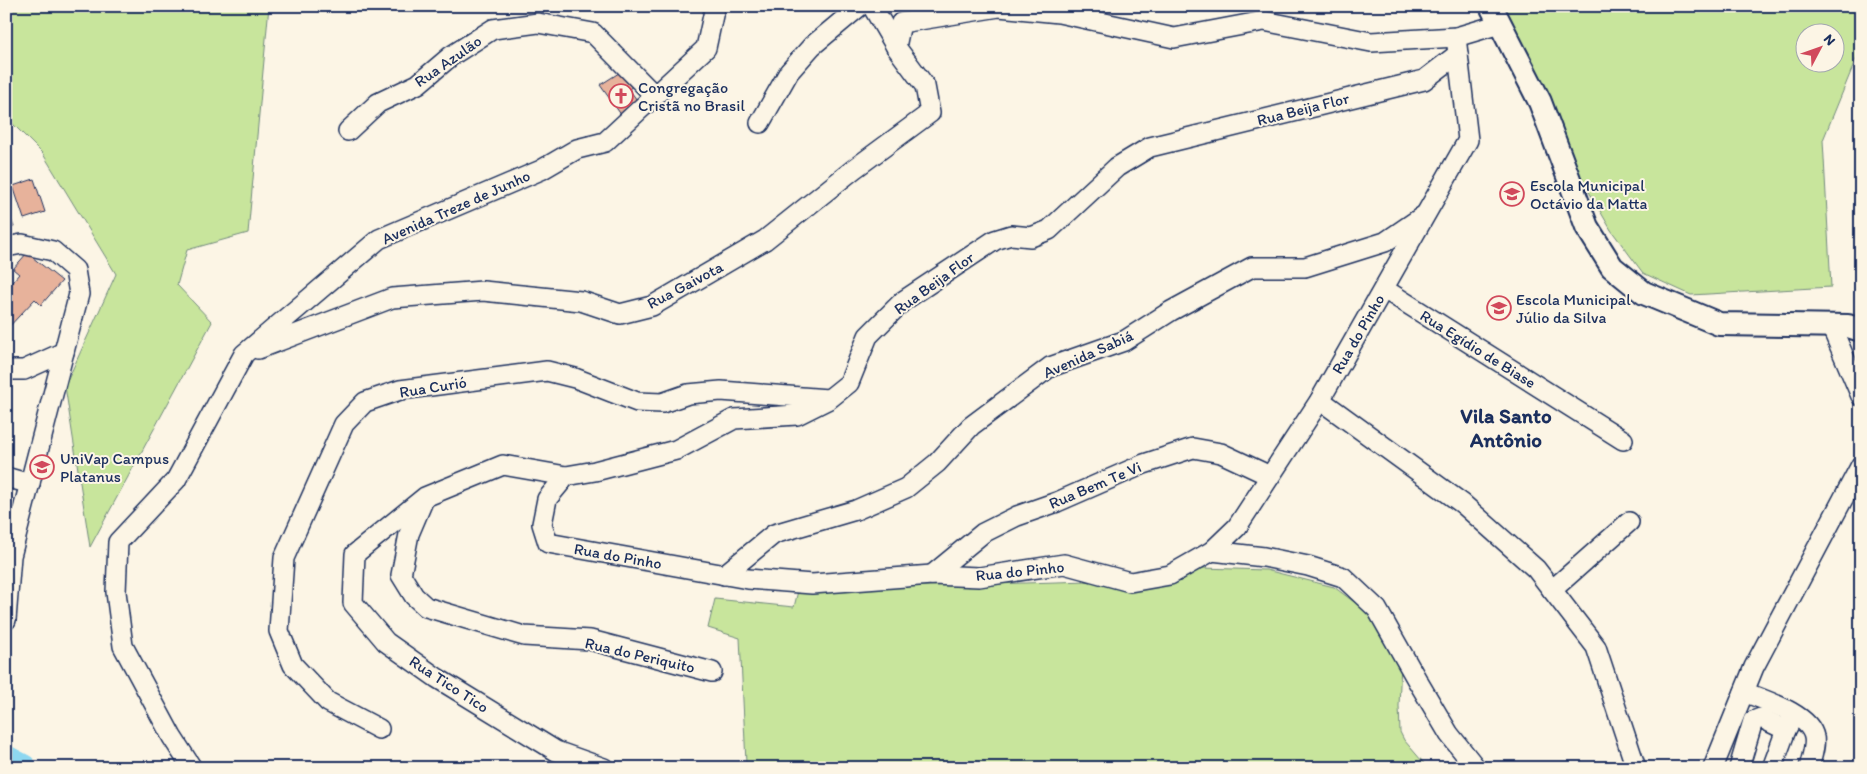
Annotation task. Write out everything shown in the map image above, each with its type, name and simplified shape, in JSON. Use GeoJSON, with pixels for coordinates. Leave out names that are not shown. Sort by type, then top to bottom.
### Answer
{"type":"FeatureCollection","features":[{"type":"Feature","properties":{"kind":"street","name":"Avenida Treze de Junho"},"geometry":{"type":"LineString","coordinates":[[244,354],[379,240],[541,170],[577,149],[605,142],[706,48],[715,6]]}},
{"type":"Feature","properties":{"kind":"street"},"geometry":{"type":"LineString","coordinates":[[760,123],[789,72],[812,46],[860,6]]}},
{"type":"Feature","properties":{"kind":"street"},"geometry":{"type":"LineString","coordinates":[[872,6],[896,47]]}},
{"type":"Feature","properties":{"kind":"street"},"geometry":{"type":"LineString","coordinates":[[877,6],[902,23],[999,7],[1059,13],[1076,11],[1174,38],[1264,21],[1371,42],[1457,46],[1495,15],[1540,102],[1587,227],[1612,267],[1644,293],[1719,324],[1848,326],[1861,330]]}},
{"type":"Feature","properties":{"kind":"street","name":"Rua Azulão"},"geometry":{"type":"LineString","coordinates":[[348,131],[378,103],[418,84],[451,56],[493,29],[538,22],[593,33],[654,96]]}},
{"type":"Feature","properties":{"kind":"street"},"geometry":{"type":"LineString","coordinates":[[896,47],[902,23]]}},
{"type":"Feature","properties":{"kind":"street","name":"Rua do Pinho"},"geometry":{"type":"LineString","coordinates":[[566,476],[547,499],[542,524],[548,543],[748,579],[812,584],[932,574],[979,577],[1064,564],[1130,582],[1170,575],[1212,551],[1237,527],[1320,400],[1468,140],[1457,46]]}},
{"type":"Feature","properties":{"kind":"street","name":"Rua Beija Flor"},"geometry":{"type":"LineString","coordinates":[[355,554],[425,497],[503,465],[566,476],[596,471],[676,450],[734,419],[797,414],[829,399],[849,383],[868,336],[903,302],[995,240],[1011,236],[1031,238],[1049,230],[1117,167],[1150,147],[1424,80],[1457,46]]}},
{"type":"Feature","properties":{"kind":"street","name":"Rua Gaivota"},"geometry":{"type":"LineString","coordinates":[[244,354],[392,298],[483,291],[581,301],[620,314],[652,306],[765,240],[854,169],[930,113],[925,86],[896,47]]}},
{"type":"Feature","properties":{"kind":"street","name":"Avenida Sabiá"},"geometry":{"type":"LineString","coordinates":[[724,575],[774,534],[856,510],[906,488],[937,463],[971,426],[1050,367],[1124,341],[1171,311],[1252,267],[1305,267],[1385,242],[1426,214]]}},
{"type":"Feature","properties":{"kind":"street"},"geometry":{"type":"LineString","coordinates":[[6,247],[22,244],[53,251],[75,270],[79,294],[11,556],[6,620]]}},
{"type":"Feature","properties":{"kind":"street","name":"Rua Egídio de Biase"},"geometry":{"type":"LineString","coordinates":[[1384,289],[1623,440]]}},
{"type":"Feature","properties":{"kind":"street"},"geometry":{"type":"LineString","coordinates":[[1831,326],[1861,396]]}},
{"type":"Feature","properties":{"kind":"street"},"geometry":{"type":"LineString","coordinates":[[6,370],[24,370],[64,352]]}},
{"type":"Feature","properties":{"kind":"street"},"geometry":{"type":"LineString","coordinates":[[183,764],[123,646],[116,592],[118,542],[176,480],[244,354]]}},
{"type":"Feature","properties":{"kind":"street","name":"Rua Curió"},"geometry":{"type":"LineString","coordinates":[[379,729],[328,702],[293,665],[279,631],[284,558],[344,424],[366,402],[400,390],[547,371],[575,378],[637,402],[662,403],[688,394],[721,391],[829,399]]}},
{"type":"Feature","properties":{"kind":"street"},"geometry":{"type":"LineString","coordinates":[[1320,400],[1463,504],[1536,569],[1596,647],[1636,768]]}},
{"type":"Feature","properties":{"kind":"street","name":"Rua Bem Te Vi"},"geometry":{"type":"LineString","coordinates":[[932,574],[983,533],[1017,516],[1057,502],[1144,464],[1193,448],[1221,453],[1270,476]]}},
{"type":"Feature","properties":{"kind":"street"},"geometry":{"type":"LineString","coordinates":[[1714,768],[1754,667],[1861,466]]}},
{"type":"Feature","properties":{"kind":"street"},"geometry":{"type":"LineString","coordinates":[[6,477],[30,484]]}},
{"type":"Feature","properties":{"kind":"street","name":"Rua do Periquito"},"geometry":{"type":"LineString","coordinates":[[425,497],[409,534],[401,575],[414,596],[426,607],[524,636],[590,640],[712,672]]}},
{"type":"Feature","properties":{"kind":"street"},"geometry":{"type":"LineString","coordinates":[[1552,590],[1629,522]]}},
{"type":"Feature","properties":{"kind":"street"},"geometry":{"type":"LineString","coordinates":[[1212,551],[1264,557],[1308,566],[1343,577],[1377,609],[1449,734],[1476,768]]}},
{"type":"Feature","properties":{"kind":"street","name":"Rua Tico Tico"},"geometry":{"type":"LineString","coordinates":[[355,554],[353,603],[386,642],[437,678],[556,751],[604,768]]}},
{"type":"Feature","properties":{"kind":"street"},"geometry":{"type":"LineString","coordinates":[[1744,692],[1795,714],[1811,727],[1815,738],[1809,768]]}},
{"type":"Feature","properties":{"kind":"street"},"geometry":{"type":"LineString","coordinates":[[1772,768],[1786,730],[1795,714]]}},
{"type":"Feature","properties":{"kind":"street"},"geometry":{"type":"LineString","coordinates":[[1739,768],[1753,721],[1761,718],[1786,730]]}},
{"type":"Feature","properties":{"kind":"green space"},"geometry":{"type":"Polygon","coordinates":[[[6,6],[269,6],[248,233],[187,250],[177,285],[212,322],[90,547],[65,386],[116,274],[43,154],[6,117],[6,6]]]}},
{"type":"Feature","properties":{"kind":"green space"},"geometry":{"type":"Polygon","coordinates":[[[1499,6],[1861,6],[1861,47],[1823,140],[1831,287],[1691,295],[1643,273],[1611,230],[1584,183],[1499,6]]]}},
{"type":"Feature","properties":{"kind":"green space"},"geometry":{"type":"Polygon","coordinates":[[[1202,568],[1266,570],[1334,587],[1373,616],[1401,663],[1400,732],[1404,740],[1428,768],[756,768],[746,763],[740,638],[708,628],[715,599],[794,607],[799,587],[928,586],[1089,581],[1124,589],[1160,587],[1202,568]]]}},
{"type":"Feature","properties":{"kind":"building","name":"Congregação Cristã no Brasil"},"geometry":{"type":"Polygon","coordinates":[[[622,71],[633,86],[629,89],[639,103],[622,116],[600,85],[622,71]]]}},
{"type":"Feature","properties":{"kind":"building"},"geometry":{"type":"Polygon","coordinates":[[[34,179],[45,212],[24,219],[13,186],[34,179]]]}},
{"type":"Feature","properties":{"kind":"building"},"geometry":{"type":"Polygon","coordinates":[[[6,206],[14,227],[6,230],[6,206]]]}},
{"type":"Feature","properties":{"kind":"building"},"geometry":{"type":"Polygon","coordinates":[[[27,253],[62,281],[41,305],[35,299],[6,330],[6,289],[19,274],[13,269],[27,253]]]}},
{"type":"Feature","properties":{"kind":"waterway"},"geometry":{"type":"LineString","coordinates":[[6,759],[23,768]]}},
{"type":"Feature","properties":{"kind":"place","name":"Congregação Cristã no Brasil"},"geometry":{"type":"Point","coordinates":[621,96]}},
{"type":"Feature","properties":{"kind":"place","name":"Escola Municipal Octávio da Matta"},"geometry":{"type":"Point","coordinates":[1512,194]}},
{"type":"Feature","properties":{"kind":"place","name":"Escola Municipal Júlio da Silva"},"geometry":{"type":"Point","coordinates":[1499,308]}},
{"type":"Feature","properties":{"kind":"place","name":"UniVap Campus Platanus"},"geometry":{"type":"Point","coordinates":[42,467]}},
{"type":"Feature","properties":{"kind":"district","name":"Vila Santo Antônio"},"geometry":{"type":"Point","coordinates":[1506,427]}}]}
